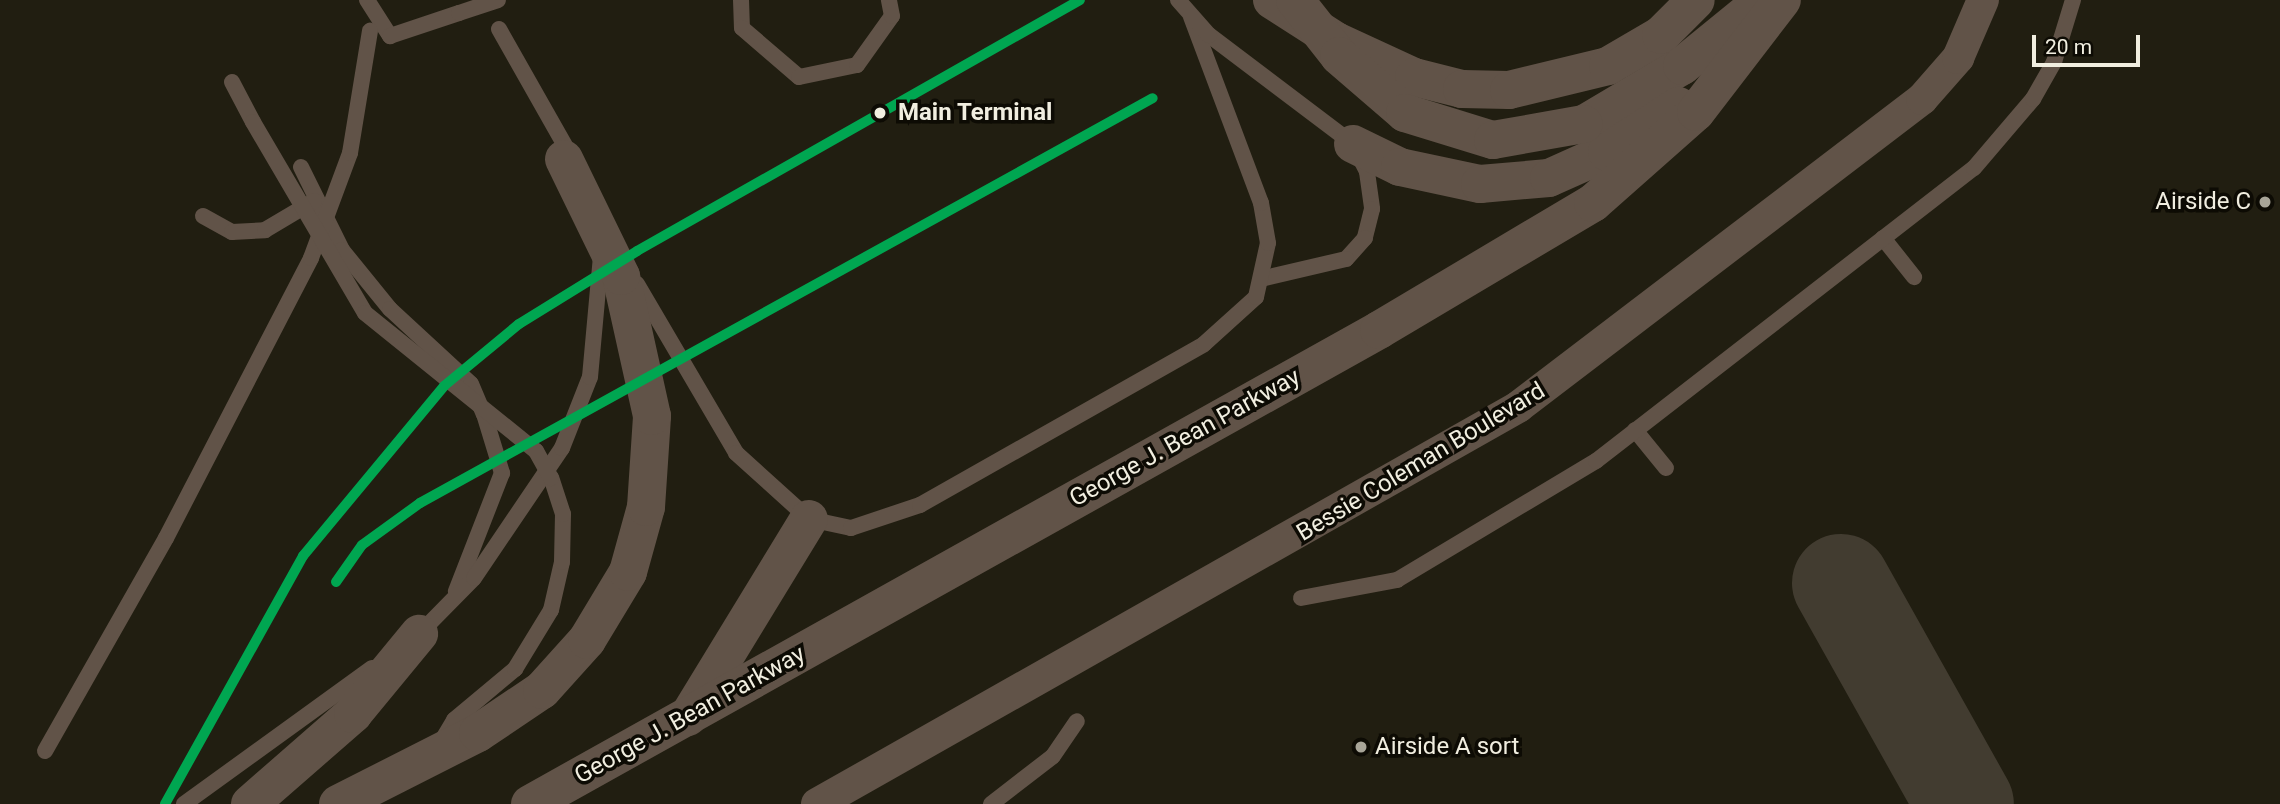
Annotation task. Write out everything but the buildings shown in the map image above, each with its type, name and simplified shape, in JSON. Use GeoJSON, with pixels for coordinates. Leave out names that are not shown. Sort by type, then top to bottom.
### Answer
{"type":"FeatureCollection","features":[{"type":"Feature","properties":{"kind":"street"},"geometry":{"type":"LineString","coordinates":[[1272,0],[1336,41],[1414,77],[1462,89],[1509,90],[1608,66],[1661,35],[1696,0]]}},
{"type":"Feature","properties":{"kind":"street"},"geometry":{"type":"LineString","coordinates":[[1295,0],[1339,56],[1405,113],[1493,140],[1584,124],[1682,66],[1763,0]]}},
{"type":"Feature","properties":{"kind":"street","name":"George J. Bean Parkway"},"geometry":{"type":"LineString","coordinates":[[530,804],[1534,240],[1644,164],[1739,61],[1782,0]]}},
{"type":"Feature","properties":{"kind":"street","name":"Bessie Coleman Boulevard"},"geometry":{"type":"LineString","coordinates":[[817,804],[1518,407],[1922,99],[1958,58],[1983,0]]}},
{"type":"Feature","properties":{"kind":"street"},"geometry":{"type":"LineString","coordinates":[[1345,139],[1400,167],[1480,184],[1549,178],[1659,121],[1739,61]]}},
{"type":"Feature","properties":{"kind":"street"},"geometry":{"type":"LineString","coordinates":[[338,804],[432,756],[541,690],[587,640],[628,572],[646,507],[652,416],[637,328],[602,225],[562,148]]}},
{"type":"Feature","properties":{"kind":"street"},"geometry":{"type":"LineString","coordinates":[[688,717],[808,519]]}},
{"type":"Feature","properties":{"kind":"street"},"geometry":{"type":"LineString","coordinates":[[250,804],[353,714],[419,634]]}},
{"type":"Feature","properties":{"kind":"lane"},"geometry":{"type":"LineString","coordinates":[[367,0],[390,36],[498,0]]}},
{"type":"Feature","properties":{"kind":"lane"},"geometry":{"type":"LineString","coordinates":[[741,0],[742,28],[799,77],[857,65],[892,16],[889,0]]}},
{"type":"Feature","properties":{"kind":"lane"},"geometry":{"type":"LineString","coordinates":[[1178,0],[1229,52],[1345,139],[1367,172],[1373,209],[1365,238],[1346,259],[1265,278]]}},
{"type":"Feature","properties":{"kind":"lane"},"geometry":{"type":"LineString","coordinates":[[562,148],[496,31],[604,220],[711,419],[763,482],[808,519],[851,528],[920,505],[1204,344],[1234,323],[1265,278],[1268,243],[1261,203],[1184,0]]}},
{"type":"Feature","properties":{"kind":"lane"},"geometry":{"type":"LineString","coordinates":[[1301,598],[1397,580],[1596,461],[1884,238],[1974,168],[2011,129],[2054,62],[2073,0]]}},
{"type":"Feature","properties":{"kind":"lane"},"geometry":{"type":"LineString","coordinates":[[45,751],[166,538],[312,258],[350,153],[370,31]]}},
{"type":"Feature","properties":{"kind":"lane"},"geometry":{"type":"LineString","coordinates":[[232,82],[365,313],[536,451],[551,478],[563,514],[562,562],[551,610],[515,669],[454,720],[432,756]]}},
{"type":"Feature","properties":{"kind":"lane"},"geometry":{"type":"LineString","coordinates":[[301,167],[314,201],[342,250],[390,309],[471,384],[484,414],[502,472],[488,522],[451,602]]}},
{"type":"Feature","properties":{"kind":"lane"},"geometry":{"type":"LineString","coordinates":[[203,216],[232,232],[265,230],[314,201]]}},
{"type":"Feature","properties":{"kind":"lane"},"geometry":{"type":"LineString","coordinates":[[184,804],[419,634],[451,602],[525,511],[562,448],[590,377],[604,220]]}},
{"type":"Feature","properties":{"kind":"lane"},"geometry":{"type":"LineString","coordinates":[[1884,238],[1914,277]]}},
{"type":"Feature","properties":{"kind":"lane"},"geometry":{"type":"LineString","coordinates":[[1635,430],[1666,468]]}},
{"type":"Feature","properties":{"kind":"lane"},"geometry":{"type":"LineString","coordinates":[[991,804],[1053,756],[1077,721]]}},
{"type":"Feature","properties":{"kind":"taxiway"},"geometry":{"type":"LineString","coordinates":[[1841,583],[1965,804]]}},
{"type":"Feature","properties":{"kind":"transit line"},"geometry":{"type":"LineString","coordinates":[[165,804],[303,556],[444,386],[519,324],[637,251],[1080,0]]}},
{"type":"Feature","properties":{"kind":"transit line"},"geometry":{"type":"LineString","coordinates":[[336,582],[362,545],[420,503],[1153,98]]}},
{"type":"Feature","properties":{"kind":"place","name":"Main Terminal"},"geometry":{"type":"Point","coordinates":[880,113]}},
{"type":"Feature","properties":{"kind":"place","name":"Airside C"},"geometry":{"type":"Point","coordinates":[2265,202]}},
{"type":"Feature","properties":{"kind":"place","name":"Airside A sort"},"geometry":{"type":"Point","coordinates":[1361,747]}}]}
